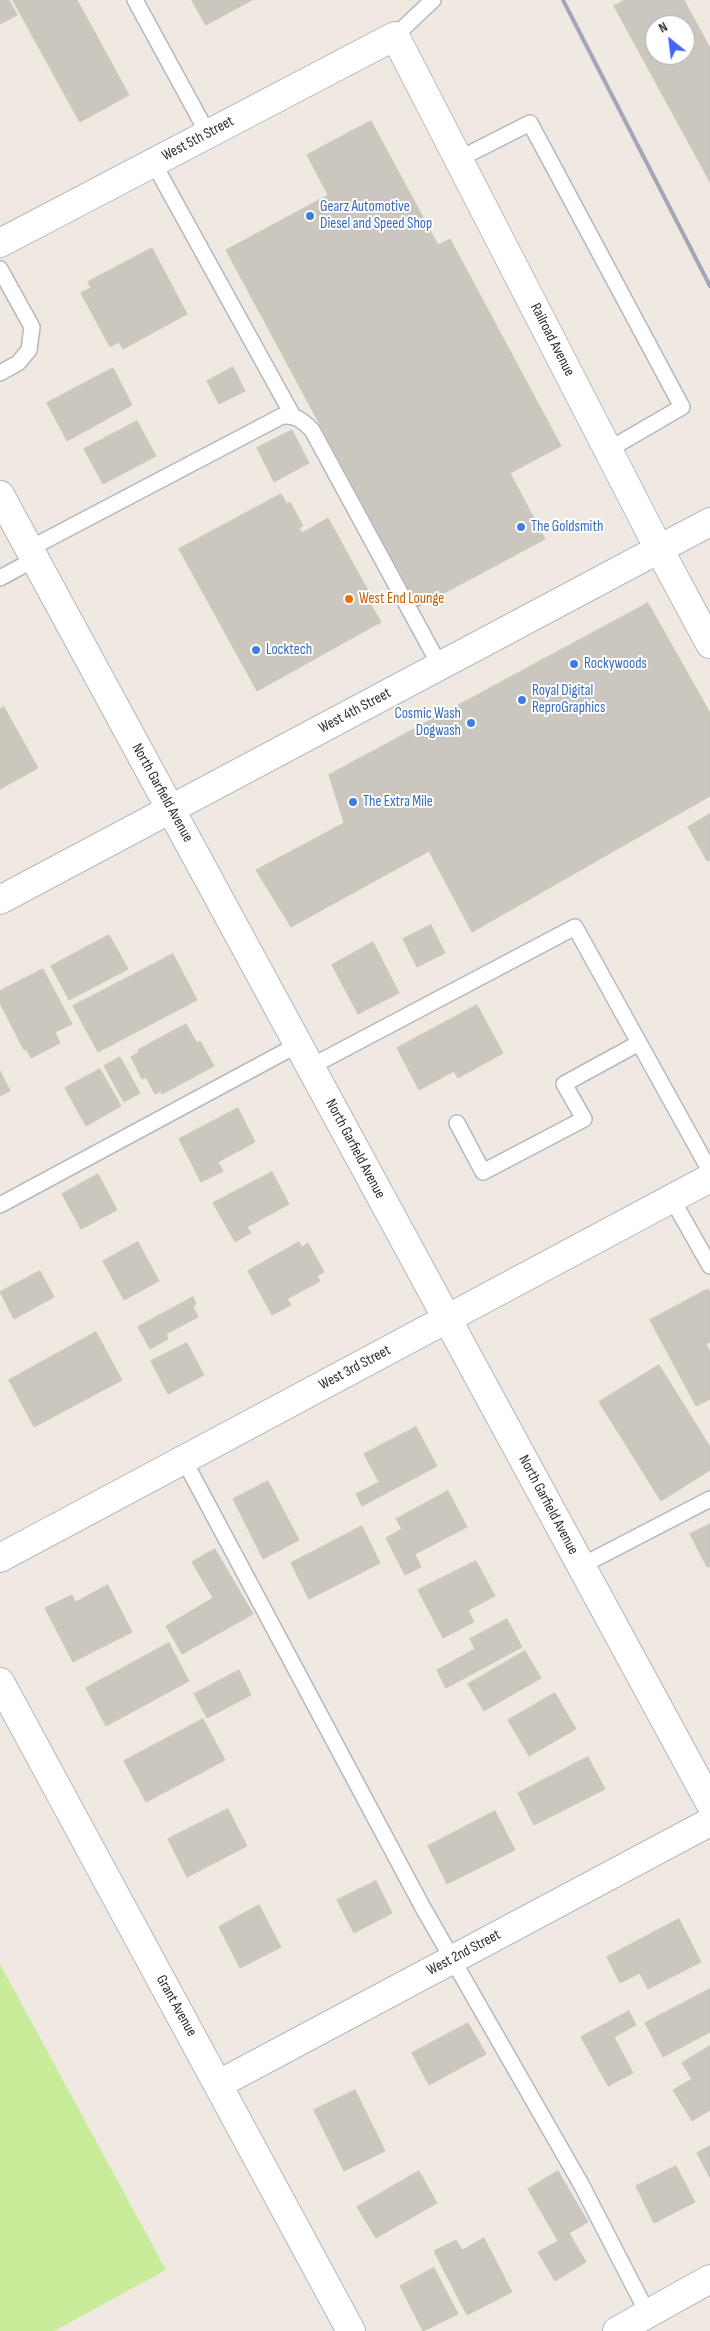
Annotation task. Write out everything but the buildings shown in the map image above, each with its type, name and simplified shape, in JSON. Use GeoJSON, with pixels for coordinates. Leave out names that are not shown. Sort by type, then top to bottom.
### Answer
{"type":"FeatureCollection","features":[{"type":"Feature","properties":{"kind":"street","name":"West 5th Street"},"geometry":{"type":"LineString","coordinates":[[0,243],[396,36]]}},
{"type":"Feature","properties":{"kind":"street","name":"Railroad Avenue"},"geometry":{"type":"LineString","coordinates":[[396,36],[659,550],[710,644]]}},
{"type":"Feature","properties":{"kind":"street","name":"North Garfield Avenue"},"geometry":{"type":"LineString","coordinates":[[0,495],[710,1803]]}},
{"type":"Feature","properties":{"kind":"street","name":"West 4th Street"},"geometry":{"type":"LineString","coordinates":[[0,900],[710,522]]}},
{"type":"Feature","properties":{"kind":"street","name":"West 3rd Street"},"geometry":{"type":"LineString","coordinates":[[0,1558],[710,1178]]}},
{"type":"Feature","properties":{"kind":"street","name":"Grant Avenue"},"geometry":{"type":"LineString","coordinates":[[0,1682],[351,2331]]}},
{"type":"Feature","properties":{"kind":"street","name":"West 2nd Street"},"geometry":{"type":"LineString","coordinates":[[219,2084],[710,1822]]}},
{"type":"Feature","properties":{"kind":"street"},"geometry":{"type":"LineString","coordinates":[[617,2331],[710,2280]]}},
{"type":"Feature","properties":{"kind":"lane"},"geometry":{"type":"LineString","coordinates":[[135,0],[208,134]]}},
{"type":"Feature","properties":{"kind":"lane"},"geometry":{"type":"LineString","coordinates":[[396,36],[433,0]]}},
{"type":"Feature","properties":{"kind":"lane"},"geometry":{"type":"LineString","coordinates":[[459,159],[530,123],[682,406],[608,450]]}},
{"type":"Feature","properties":{"kind":"lane"},"geometry":{"type":"LineString","coordinates":[[153,162],[293,416]]}},
{"type":"Feature","properties":{"kind":"lane"},"geometry":{"type":"LineString","coordinates":[[0,269],[32,327],[29,350],[18,363],[0,373]]}},
{"type":"Feature","properties":{"kind":"lane"},"geometry":{"type":"LineString","coordinates":[[0,578],[32,554],[282,416],[293,416],[302,419],[312,430],[440,666]]}},
{"type":"Feature","properties":{"kind":"lane"},"geometry":{"type":"LineString","coordinates":[[0,1205],[304,1055],[575,927],[710,1171]]}},
{"type":"Feature","properties":{"kind":"lane"},"geometry":{"type":"LineString","coordinates":[[457,1123],[483,1172],[584,1119],[564,1084],[639,1043]]}},
{"type":"Feature","properties":{"kind":"lane"},"geometry":{"type":"LineString","coordinates":[[672,1199],[710,1266]]}},
{"type":"Feature","properties":{"kind":"lane"},"geometry":{"type":"LineString","coordinates":[[184,1460],[452,1959],[581,2184],[648,2314]]}},
{"type":"Feature","properties":{"kind":"lane"},"geometry":{"type":"LineString","coordinates":[[581,1566],[710,1499]]}},
{"type":"Feature","properties":{"kind":"green space"},"geometry":{"type":"Polygon","coordinates":[[[0,1964],[166,2270],[54,2331],[0,2331],[0,1964]]]}},
{"type":"Feature","properties":{"kind":"railway"},"geometry":{"type":"LineString","coordinates":[[563,0],[710,286]]}},
{"type":"Feature","properties":{"kind":"place","name":"Gearz Automotive Diesel and Speed Shop"},"geometry":{"type":"Point","coordinates":[310,216]}},
{"type":"Feature","properties":{"kind":"place","name":"The Goldsmith"},"geometry":{"type":"Point","coordinates":[521,527]}},
{"type":"Feature","properties":{"kind":"place","name":"West End Lounge"},"geometry":{"type":"Point","coordinates":[349,599]}},
{"type":"Feature","properties":{"kind":"place","name":"Locktech"},"geometry":{"type":"Point","coordinates":[256,650]}},
{"type":"Feature","properties":{"kind":"place","name":"Rockywoods"},"geometry":{"type":"Point","coordinates":[574,664]}},
{"type":"Feature","properties":{"kind":"place","name":"Royal Digital ReproGraphics"},"geometry":{"type":"Point","coordinates":[522,700]}},
{"type":"Feature","properties":{"kind":"place","name":"Cosmic Wash Dogwash"},"geometry":{"type":"Point","coordinates":[471,723]}},
{"type":"Feature","properties":{"kind":"place","name":"The Extra Mile"},"geometry":{"type":"Point","coordinates":[353,802]}}]}
